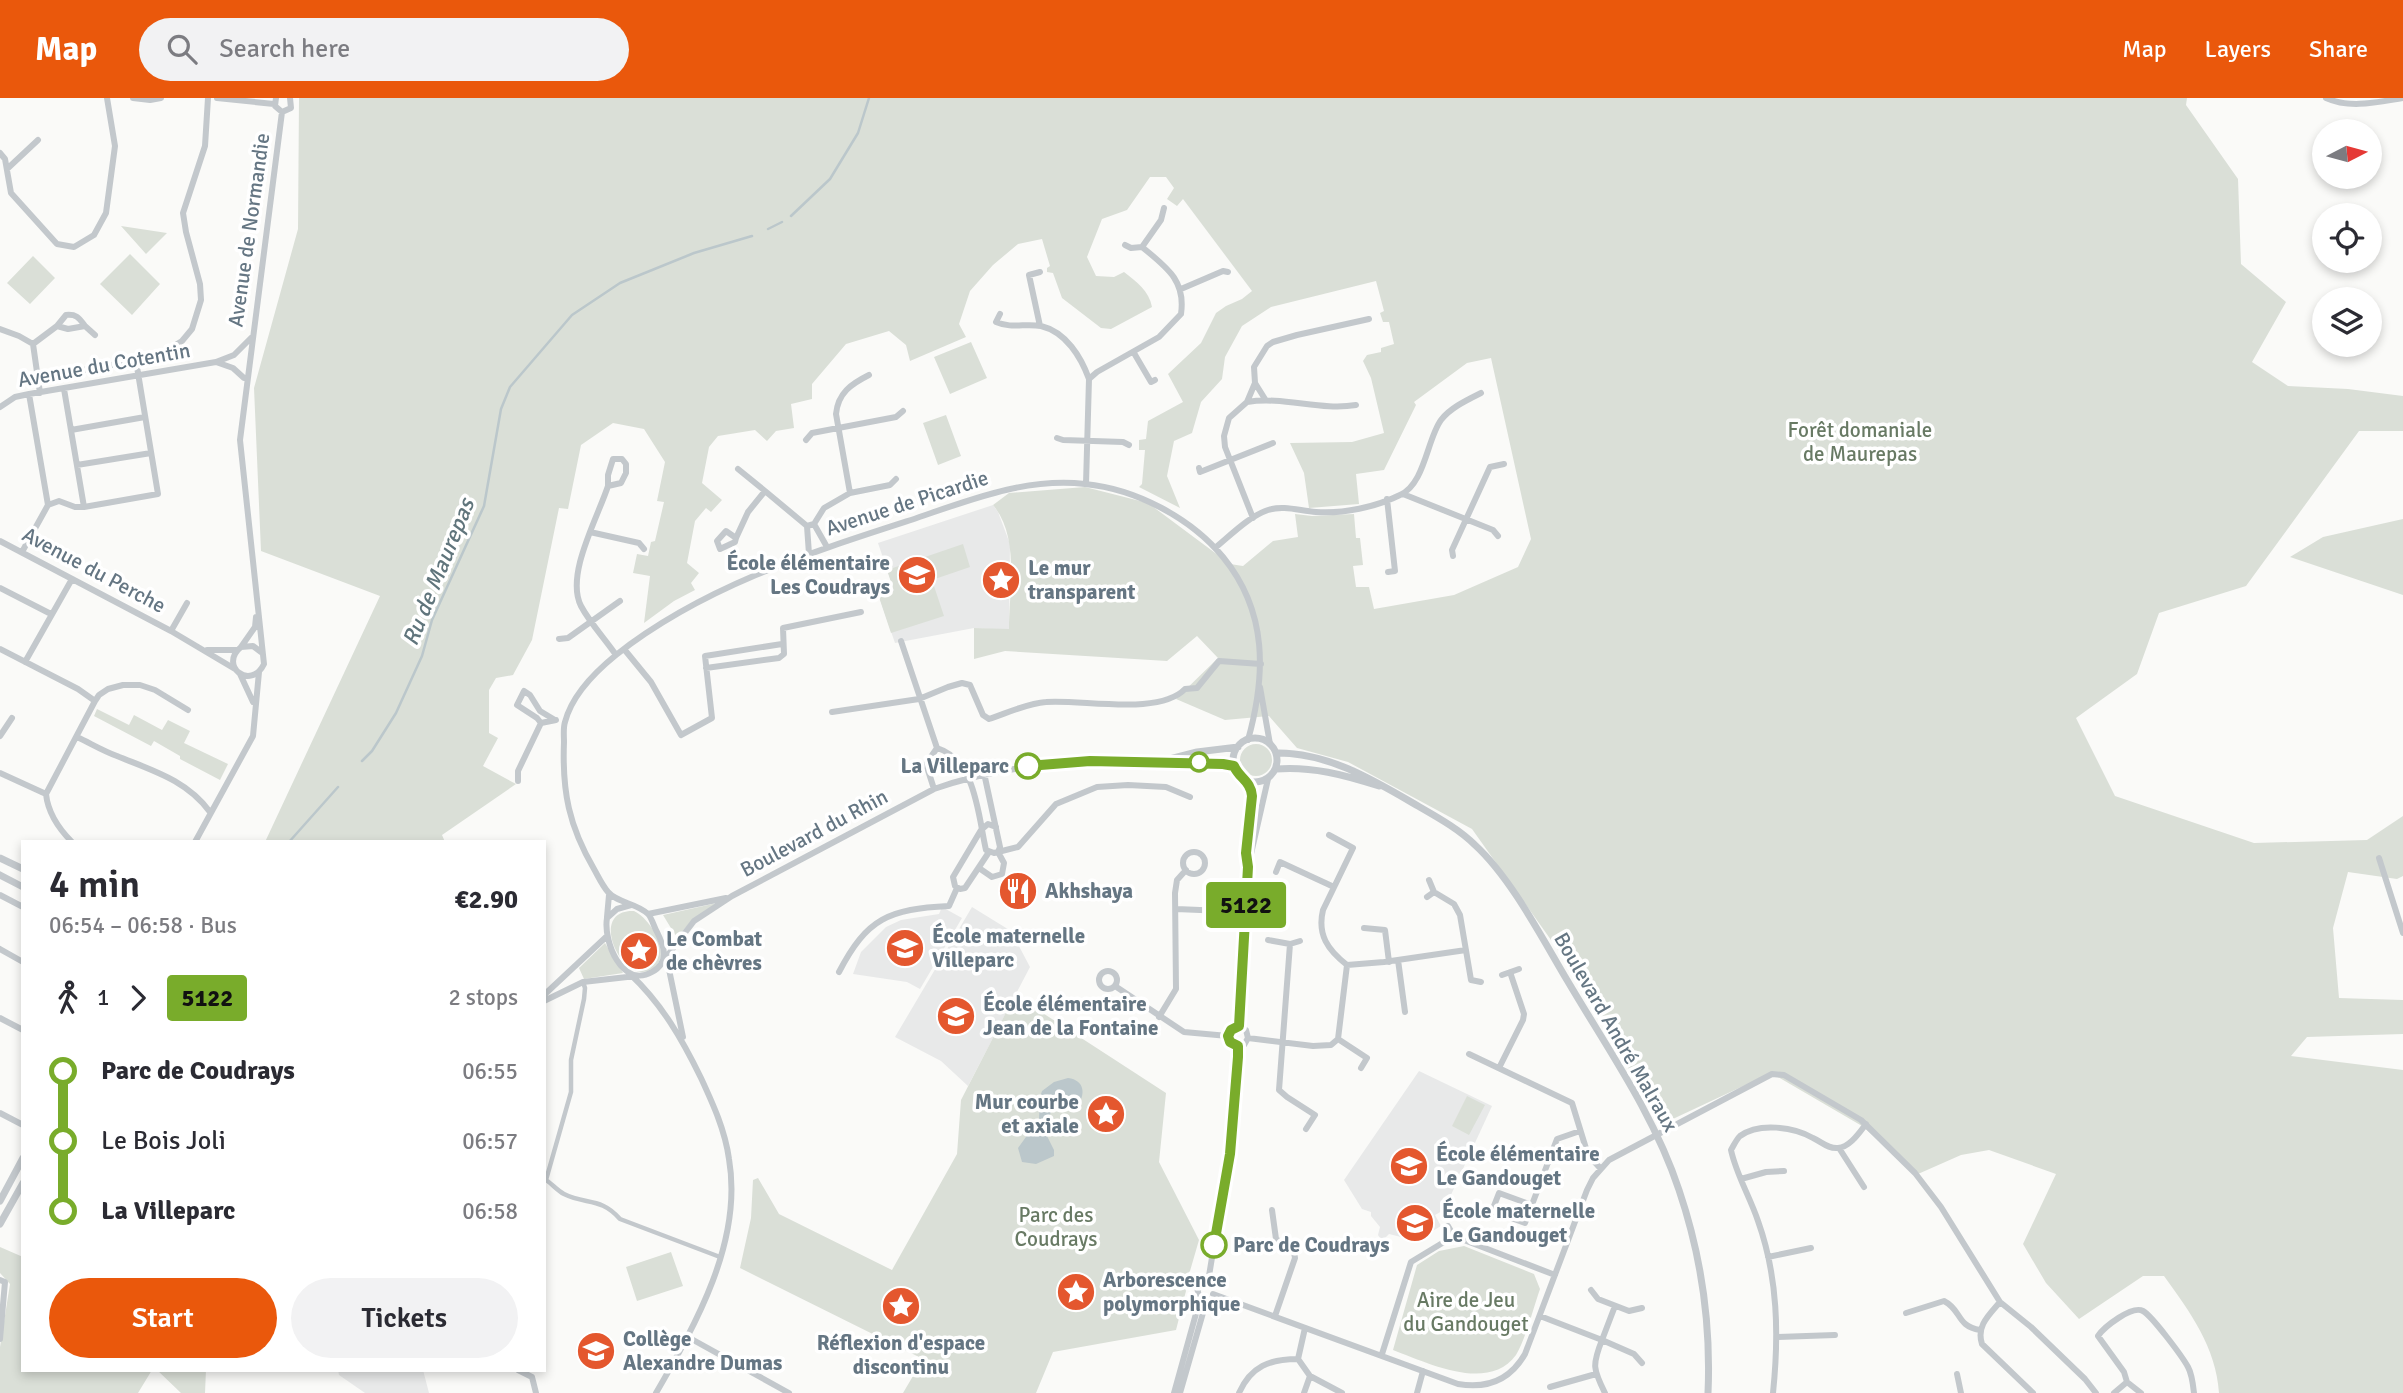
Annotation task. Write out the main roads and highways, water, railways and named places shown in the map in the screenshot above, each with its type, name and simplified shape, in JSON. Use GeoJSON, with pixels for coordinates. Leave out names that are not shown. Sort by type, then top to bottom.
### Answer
{"type":"FeatureCollection","features":[{"type":"Feature","properties":{"kind":"waterway","name":"Ru de Maurepas"},"geometry":{"type":"LineString","coordinates":[[791,216],[830,179],[858,133],[869,98]]}},
{"type":"Feature","properties":{"kind":"waterway","name":"Ru de Maurepas"},"geometry":{"type":"LineString","coordinates":[[768,229],[782,222]]}},
{"type":"Feature","properties":{"kind":"waterway","name":"Ru de Maurepas"},"geometry":{"type":"LineString","coordinates":[[362,761],[372,751],[396,713],[422,656],[432,620],[484,506],[501,409],[510,387],[572,315],[620,283],[694,253],[752,236]]}},
{"type":"Feature","properties":{"kind":"waterway","name":"Ru de Maurepas"},"geometry":{"type":"LineString","coordinates":[[291,840],[338,787]]}},
{"type":"Feature","properties":{"kind":"place","name":"École élémentaire Les Coudrays"},"geometry":{"type":"Point","coordinates":[917,575]}},
{"type":"Feature","properties":{"kind":"place","name":"Le mur transparent"},"geometry":{"type":"Point","coordinates":[1001,580]}},
{"type":"Feature","properties":{"kind":"place","name":"La Villeparc"},"geometry":{"type":"Point","coordinates":[1028,766]}},
{"type":"Feature","properties":{"kind":"place","name":"Akhshaya"},"geometry":{"type":"Point","coordinates":[1018,891]}},
{"type":"Feature","properties":{"kind":"place","name":"École maternelle Villeparc"},"geometry":{"type":"Point","coordinates":[905,948]}},
{"type":"Feature","properties":{"kind":"place","name":"Le Combat de chèvres"},"geometry":{"type":"Point","coordinates":[639,951]}},
{"type":"Feature","properties":{"kind":"place","name":"École élémentaire Jean de la Fontaine"},"geometry":{"type":"Point","coordinates":[956,1016]}},
{"type":"Feature","properties":{"kind":"place","name":"Mur courbe et axiale"},"geometry":{"type":"Point","coordinates":[1106,1114]}},
{"type":"Feature","properties":{"kind":"place","name":"École élémentaire Le Gandouget"},"geometry":{"type":"Point","coordinates":[1409,1166]}},
{"type":"Feature","properties":{"kind":"place","name":"École maternelle Le Gandouget"},"geometry":{"type":"Point","coordinates":[1415,1223]}},
{"type":"Feature","properties":{"kind":"place","name":"Parc de Coudrays"},"geometry":{"type":"Point","coordinates":[1214,1245]}},
{"type":"Feature","properties":{"kind":"place","name":"Arborescence polymorphique"},"geometry":{"type":"Point","coordinates":[1076,1292]}},
{"type":"Feature","properties":{"kind":"place","name":"Réflexion d'espace discontinu"},"geometry":{"type":"Point","coordinates":[901,1306]}},
{"type":"Feature","properties":{"kind":"place","name":"Collège Alexandre Dumas"},"geometry":{"type":"Point","coordinates":[596,1351]}},
{"type":"Feature","properties":{"kind":"park label","name":"Forêt domaniale de Maurepas"},"geometry":{"type":"Point","coordinates":[1860,442]}},
{"type":"Feature","properties":{"kind":"park label","name":"Parc des Coudrays"},"geometry":{"type":"Point","coordinates":[1056,1227]}},
{"type":"Feature","properties":{"kind":"park label","name":"Aire de Jeu du Gandouget"},"geometry":{"type":"Point","coordinates":[1466,1312]}}]}
